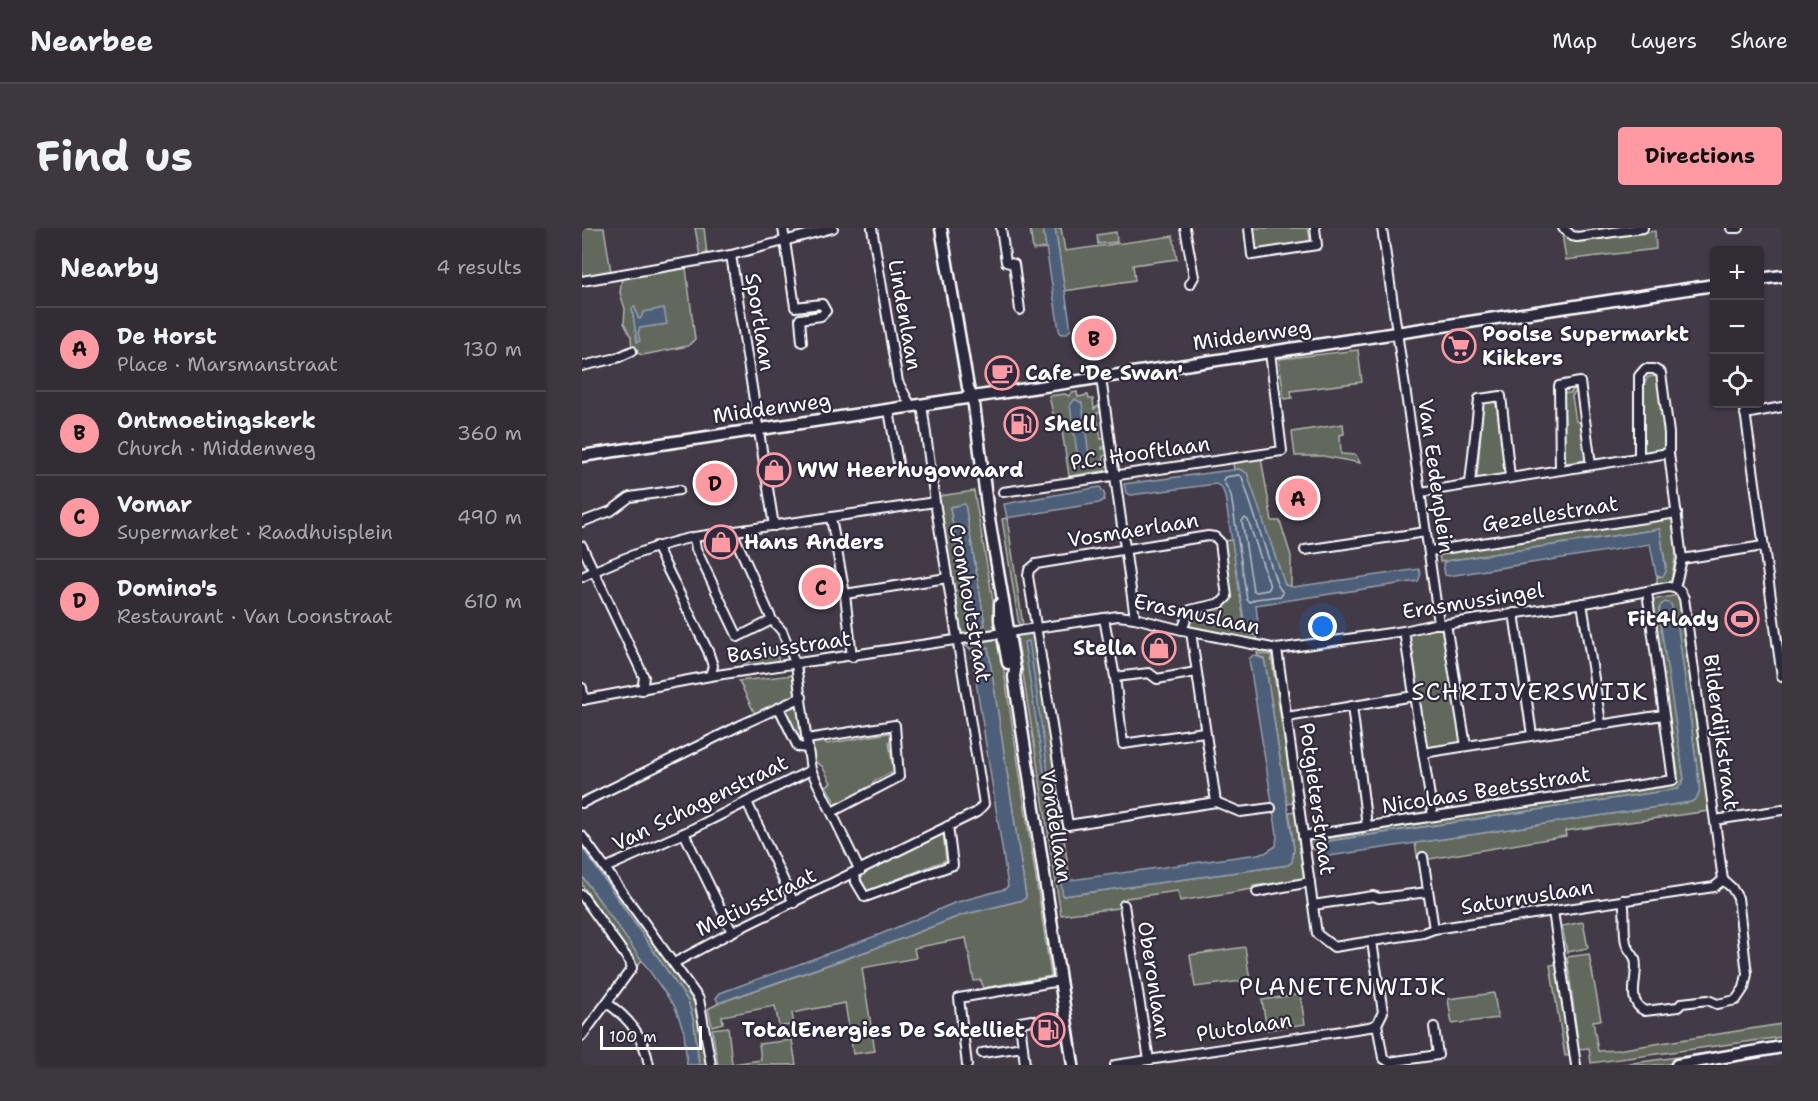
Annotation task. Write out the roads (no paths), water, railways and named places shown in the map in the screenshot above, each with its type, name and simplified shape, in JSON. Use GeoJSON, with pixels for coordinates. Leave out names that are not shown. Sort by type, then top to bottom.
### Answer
{"type":"FeatureCollection","features":[{"type":"Feature","properties":{"kind":"street"},"geometry":{"type":"LineString","coordinates":[[783,228],[802,342]]}},
{"type":"Feature","properties":{"kind":"street"},"geometry":{"type":"LineString","coordinates":[[582,281],[690,264],[833,228]]}},
{"type":"Feature","properties":{"kind":"street","name":"Lindenlaan"},"geometry":{"type":"LineString","coordinates":[[872,228],[898,382],[910,406]]}},
{"type":"Feature","properties":{"kind":"street","name":"Vondellaan"},"geometry":{"type":"LineString","coordinates":[[943,228],[974,385],[973,398],[1001,598],[999,606],[1006,632],[1007,659],[1014,677],[1073,1065]]}},
{"type":"Feature","properties":{"kind":"street"},"geometry":{"type":"LineString","coordinates":[[1001,228],[1006,262],[1014,264],[1020,310]]}},
{"type":"Feature","properties":{"kind":"street"},"geometry":{"type":"LineString","coordinates":[[1185,228],[1194,277],[1190,284]]}},
{"type":"Feature","properties":{"kind":"street"},"geometry":{"type":"LineString","coordinates":[[1249,228],[1252,255],[1317,245],[1315,228]]}},
{"type":"Feature","properties":{"kind":"street","name":"Van Eedenplein"},"geometry":{"type":"LineString","coordinates":[[1382,228],[1426,532],[1466,746]]}},
{"type":"Feature","properties":{"kind":"street"},"geometry":{"type":"LineString","coordinates":[[1563,228],[1572,236],[1577,237],[1643,228]]}},
{"type":"Feature","properties":{"kind":"street"},"geometry":{"type":"LineString","coordinates":[[1731,228],[1739,228]]}},
{"type":"Feature","properties":{"kind":"street","name":"Sportlaan"},"geometry":{"type":"LineString","coordinates":[[731,255],[774,526]]}},
{"type":"Feature","properties":{"kind":"street"},"geometry":{"type":"LineString","coordinates":[[1764,278],[1782,276]]}},
{"type":"Feature","properties":{"kind":"street","name":"Middenweg"},"geometry":{"type":"LineString","coordinates":[[582,456],[1710,286]]}},
{"type":"Feature","properties":{"kind":"street"},"geometry":{"type":"LineString","coordinates":[[795,307],[822,304],[826,311],[821,316],[800,320]]}},
{"type":"Feature","properties":{"kind":"street"},"geometry":{"type":"LineString","coordinates":[[582,366],[617,358],[632,351]]}},
{"type":"Feature","properties":{"kind":"street","name":"P.C. Hooftlaan"},"geometry":{"type":"LineString","coordinates":[[1003,492],[1282,451],[1270,352]]}},
{"type":"Feature","properties":{"kind":"street"},"geometry":{"type":"LineString","coordinates":[[1639,458],[1639,376],[1649,368],[1661,373],[1670,433],[1670,453],[1682,558],[1675,588]]}},
{"type":"Feature","properties":{"kind":"street"},"geometry":{"type":"LineString","coordinates":[[1101,378],[1135,618]]}},
{"type":"Feature","properties":{"kind":"street"},"geometry":{"type":"LineString","coordinates":[[1560,470],[1559,386],[1580,382],[1591,465]]}},
{"type":"Feature","properties":{"kind":"street"},"geometry":{"type":"LineString","coordinates":[[1470,483],[1479,399],[1501,396],[1510,477]]}},
{"type":"Feature","properties":{"kind":"street","name":"Cromhoutstraat"},"geometry":{"type":"LineString","coordinates":[[922,404],[946,578],[983,797],[982,808]]}},
{"type":"Feature","properties":{"kind":"street"},"geometry":{"type":"LineString","coordinates":[[1745,414],[1782,406]]}},
{"type":"Feature","properties":{"kind":"street"},"geometry":{"type":"LineString","coordinates":[[1744,408],[1782,677]]}},
{"type":"Feature","properties":{"kind":"street"},"geometry":{"type":"LineString","coordinates":[[889,410],[898,463]]}},
{"type":"Feature","properties":{"kind":"street"},"geometry":{"type":"LineString","coordinates":[[1421,492],[1670,453]]}},
{"type":"Feature","properties":{"kind":"street"},"geometry":{"type":"LineString","coordinates":[[582,522],[611,511],[630,497],[679,490]]}},
{"type":"Feature","properties":{"kind":"street"},"geometry":{"type":"LineString","coordinates":[[582,577],[656,546],[694,537],[935,502]]}},
{"type":"Feature","properties":{"kind":"street","name":"Gezellestraat"},"geometry":{"type":"LineString","coordinates":[[1430,551],[1677,513]]}},
{"type":"Feature","properties":{"kind":"street"},"geometry":{"type":"LineString","coordinates":[[831,518],[852,657]]}},
{"type":"Feature","properties":{"kind":"street"},"geometry":{"type":"LineString","coordinates":[[732,531],[772,621],[782,631],[796,665],[811,770],[832,812],[857,872],[856,882],[865,897],[953,865],[948,826]]}},
{"type":"Feature","properties":{"kind":"street"},"geometry":{"type":"LineString","coordinates":[[1305,550],[1426,532]]}},
{"type":"Feature","properties":{"kind":"street","name":"Vosmaerlaan"},"geometry":{"type":"LineString","coordinates":[[1036,628],[1028,576],[1029,570],[1036,564],[1208,536],[1218,539],[1227,597],[1221,603],[1190,610],[1186,631]]}},
{"type":"Feature","properties":{"kind":"street"},"geometry":{"type":"LineString","coordinates":[[694,537],[696,549],[738,637],[772,621]]}},
{"type":"Feature","properties":{"kind":"street"},"geometry":{"type":"LineString","coordinates":[[582,546],[644,677],[642,690]]}},
{"type":"Feature","properties":{"kind":"street"},"geometry":{"type":"LineString","coordinates":[[656,546],[708,651],[713,666],[710,676]]}},
{"type":"Feature","properties":{"kind":"street"},"geometry":{"type":"LineString","coordinates":[[1682,558],[1763,546]]}},
{"type":"Feature","properties":{"kind":"street"},"geometry":{"type":"LineString","coordinates":[[844,594],[946,578]]}},
{"type":"Feature","properties":{"kind":"street","name":"Erasmussingel"},"geometry":{"type":"LineString","coordinates":[[1277,649],[1582,603],[1668,587],[1675,588]]}},
{"type":"Feature","properties":{"kind":"street","name":"Bilderdijkstraat"},"geometry":{"type":"LineString","coordinates":[[1675,588],[1684,598],[1723,880]]}},
{"type":"Feature","properties":{"kind":"street"},"geometry":{"type":"LineString","coordinates":[[1423,753],[1663,715],[1647,592]]}},
{"type":"Feature","properties":{"kind":"street"},"geometry":{"type":"LineString","coordinates":[[1582,603],[1601,723]]}},
{"type":"Feature","properties":{"kind":"street"},"geometry":{"type":"LineString","coordinates":[[1514,613],[1532,735]]}},
{"type":"Feature","properties":{"kind":"street","name":"Erasmuslaan"},"geometry":{"type":"LineString","coordinates":[[1006,632],[1118,616],[1277,649]]}},
{"type":"Feature","properties":{"kind":"street"},"geometry":{"type":"LineString","coordinates":[[1104,618],[1115,677],[1123,744],[1204,732]]}},
{"type":"Feature","properties":{"kind":"street"},"geometry":{"type":"LineString","coordinates":[[1036,628],[1068,825],[1216,802],[1240,812],[1271,808]]}},
{"type":"Feature","properties":{"kind":"street"},"geometry":{"type":"LineString","coordinates":[[1186,631],[1196,672],[1216,802]]}},
{"type":"Feature","properties":{"kind":"street"},"geometry":{"type":"LineString","coordinates":[[1404,631],[1433,816]]}},
{"type":"Feature","properties":{"kind":"street","name":"Basiusstraat"},"geometry":{"type":"LineString","coordinates":[[583,700],[710,676],[852,657],[1006,632]]}},
{"type":"Feature","properties":{"kind":"street","name":"Potgieterstraat"},"geometry":{"type":"LineString","coordinates":[[1277,649],[1317,934],[1334,947]]}},
{"type":"Feature","properties":{"kind":"street"},"geometry":{"type":"LineString","coordinates":[[1115,677],[1149,673],[1157,679],[1196,672]]}},
{"type":"Feature","properties":{"kind":"street"},"geometry":{"type":"LineString","coordinates":[[582,688],[583,700]]}},
{"type":"Feature","properties":{"kind":"street"},"geometry":{"type":"LineString","coordinates":[[1287,717],[1414,696]]}},
{"type":"Feature","properties":{"kind":"street"},"geometry":{"type":"LineString","coordinates":[[582,803],[802,697]]}},
{"type":"Feature","properties":{"kind":"street"},"geometry":{"type":"LineString","coordinates":[[1352,706],[1367,826]]}},
{"type":"Feature","properties":{"kind":"street"},"geometry":{"type":"LineString","coordinates":[[779,708],[798,747],[895,725],[899,777],[832,812]]}},
{"type":"Feature","properties":{"kind":"street","name":"Nicolaas Beetsstraat"},"geometry":{"type":"LineString","coordinates":[[1304,836],[1673,780],[1663,715]]}},
{"type":"Feature","properties":{"kind":"street","name":"Van Schagenstraat"},"geometry":{"type":"LineString","coordinates":[[605,868],[684,833],[811,770]]}},
{"type":"Feature","properties":{"kind":"street"},"geometry":{"type":"LineString","coordinates":[[747,802],[794,903]]}},
{"type":"Feature","properties":{"kind":"street","name":"Metiusstraat"},"geometry":{"type":"LineString","coordinates":[[674,963],[982,808]]}},
{"type":"Feature","properties":{"kind":"street"},"geometry":{"type":"LineString","coordinates":[[1715,820],[1782,810]]}},
{"type":"Feature","properties":{"kind":"street"},"geometry":{"type":"LineString","coordinates":[[684,833],[732,932]]}},
{"type":"Feature","properties":{"kind":"street"},"geometry":{"type":"LineString","coordinates":[[582,836],[699,999],[711,1065]]}},
{"type":"Feature","properties":{"kind":"street"},"geometry":{"type":"LineString","coordinates":[[1423,857],[1434,929]]}},
{"type":"Feature","properties":{"kind":"street"},"geometry":{"type":"LineString","coordinates":[[1623,900],[1626,944],[1635,958],[1636,971],[1633,984],[1636,1003],[1640,1009],[1645,1011],[1678,1007],[1682,1003],[1708,1000],[1717,1004],[1736,1000],[1744,988],[1747,974],[1738,898],[1723,880]]}},
{"type":"Feature","properties":{"kind":"street","name":"Saturnuslaan"},"geometry":{"type":"LineString","coordinates":[[1334,947],[1423,933],[1434,929],[1714,887],[1723,880]]}},
{"type":"Feature","properties":{"kind":"street"},"geometry":{"type":"LineString","coordinates":[[1257,892],[1310,882]]}},
{"type":"Feature","properties":{"kind":"street"},"geometry":{"type":"LineString","coordinates":[[1313,905],[1373,896],[1379,898],[1428,892]]}},
{"type":"Feature","properties":{"kind":"street"},"geometry":{"type":"LineString","coordinates":[[582,895],[632,968],[582,1036]]}},
{"type":"Feature","properties":{"kind":"street","name":"Oberonlaan"},"geometry":{"type":"LineString","coordinates":[[1124,905],[1149,1060]]}},
{"type":"Feature","properties":{"kind":"street"},"geometry":{"type":"LineString","coordinates":[[1553,911],[1576,1065]]}},
{"type":"Feature","properties":{"kind":"street"},"geometry":{"type":"LineString","coordinates":[[1372,942],[1383,1012],[1377,1024],[1382,1056],[1389,1062],[1438,1055],[1434,1027]]}},
{"type":"Feature","properties":{"kind":"street"},"geometry":{"type":"LineString","coordinates":[[967,1065],[959,998],[1060,981]]}},
{"type":"Feature","properties":{"kind":"street"},"geometry":{"type":"LineString","coordinates":[[608,1003],[635,1028],[644,1044],[649,1065]]}},
{"type":"Feature","properties":{"kind":"street"},"geometry":{"type":"LineString","coordinates":[[1025,1065],[1020,1022],[1032,1020]]}},
{"type":"Feature","properties":{"kind":"street","name":"Plutolaan"},"geometry":{"type":"LineString","coordinates":[[1115,1065],[1377,1024]]}},
{"type":"Feature","properties":{"kind":"street"},"geometry":{"type":"LineString","coordinates":[[982,1053],[1023,1047]]}},
{"type":"Feature","properties":{"kind":"street"},"geometry":{"type":"LineString","coordinates":[[1677,1065],[1782,1047]]}},
{"type":"Feature","properties":{"kind":"street"},"geometry":{"type":"LineString","coordinates":[[1709,1065],[1782,1054]]}},
{"type":"Feature","properties":{"kind":"water"},"geometry":{"type":"Polygon","coordinates":[[[1043,228],[1055,228],[1071,329],[1066,334],[1061,334],[1059,330],[1043,228]]]}},
{"type":"Feature","properties":{"kind":"water"},"geometry":{"type":"Polygon","coordinates":[[[635,307],[640,319],[644,312],[664,308],[667,324],[640,328],[638,333],[640,341],[637,342],[632,308],[635,307]]]}},
{"type":"Feature","properties":{"kind":"water"},"geometry":{"type":"Polygon","coordinates":[[[1075,399],[1082,403],[1090,463],[1086,469],[1079,465],[1070,405],[1075,399]]]}},
{"type":"Feature","properties":{"kind":"water"},"geometry":{"type":"Polygon","coordinates":[[[1239,469],[1247,473],[1285,585],[1293,587],[1419,569],[1418,581],[1256,605],[1259,631],[1253,635],[1246,633],[1222,488],[1216,484],[1131,495],[1126,493],[1124,484],[1239,469]]]}},
{"type":"Feature","properties":{"kind":"water"},"geometry":{"type":"Polygon","coordinates":[[[1100,487],[1105,495],[1104,500],[1099,503],[1007,518],[1004,504],[1100,487]]]}},
{"type":"Feature","properties":{"kind":"water"},"geometry":{"type":"Polygon","coordinates":[[[965,504],[985,625],[970,628],[950,507],[965,504]]]}},
{"type":"Feature","properties":{"kind":"water"},"geometry":{"type":"Polygon","coordinates":[[[1660,529],[1666,572],[1662,577],[1656,574],[1650,544],[1445,575],[1443,564],[1446,561],[1660,529]]]}},
{"type":"Feature","properties":{"kind":"water"},"geometry":{"type":"Polygon","coordinates":[[[1665,602],[1671,604],[1678,628],[1699,786],[1699,794],[1694,800],[1323,857],[1318,854],[1316,843],[1678,789],[1684,779],[1659,614],[1660,606],[1665,602]]]}},
{"type":"Feature","properties":{"kind":"water"},"geometry":{"type":"Polygon","coordinates":[[[1029,641],[1064,881],[1265,853],[1276,846],[1277,834],[1249,659],[1253,655],[1264,659],[1266,668],[1294,849],[1292,862],[1288,865],[1063,896],[1024,642],[1029,641]]]}},
{"type":"Feature","properties":{"kind":"water"},"geometry":{"type":"Polygon","coordinates":[[[988,647],[1026,897],[1023,900],[962,915],[893,942],[718,1003],[716,998],[720,993],[881,934],[954,903],[1005,889],[1008,886],[971,649],[988,647]]]}},
{"type":"Feature","properties":{"kind":"water"},"geometry":{"type":"Polygon","coordinates":[[[582,847],[688,1001],[694,1023],[699,1065],[687,1065],[684,1032],[675,1007],[582,876],[582,847]]]}},
{"type":"Feature","properties":{"kind":"place","name":"Ontmoetingskerk"},"geometry":{"type":"Point","coordinates":[1094,338]}},
{"type":"Feature","properties":{"kind":"place","name":"Poolse Supermarkt Kikkers"},"geometry":{"type":"Point","coordinates":[1459,346]}},
{"type":"Feature","properties":{"kind":"place","name":"Cafe 'De Swan'"},"geometry":{"type":"Point","coordinates":[1002,373]}},
{"type":"Feature","properties":{"kind":"place","name":"Shell"},"geometry":{"type":"Point","coordinates":[1021,424]}},
{"type":"Feature","properties":{"kind":"place","name":"WW Heerhugowaard"},"geometry":{"type":"Point","coordinates":[774,470]}},
{"type":"Feature","properties":{"kind":"place","name":"Domino's"},"geometry":{"type":"Point","coordinates":[715,483]}},
{"type":"Feature","properties":{"kind":"place","name":"De Horst"},"geometry":{"type":"Point","coordinates":[1298,498]}},
{"type":"Feature","properties":{"kind":"place","name":"Hans Anders"},"geometry":{"type":"Point","coordinates":[721,542]}},
{"type":"Feature","properties":{"kind":"place","name":"Vomar"},"geometry":{"type":"Point","coordinates":[821,587]}},
{"type":"Feature","properties":{"kind":"place","name":"Fit4lady"},"geometry":{"type":"Point","coordinates":[1742,619]}},
{"type":"Feature","properties":{"kind":"place","name":"Stella"},"geometry":{"type":"Point","coordinates":[1159,648]}},
{"type":"Feature","properties":{"kind":"place","name":"TotalEnergies De Satelliet"},"geometry":{"type":"Point","coordinates":[1048,1030]}},
{"type":"Feature","properties":{"kind":"district","name":"SCHRIJVERSWIJK"},"geometry":{"type":"Point","coordinates":[1530,692]}},
{"type":"Feature","properties":{"kind":"district","name":"PLANETENWIJK"},"geometry":{"type":"Point","coordinates":[1343,987]}}]}
